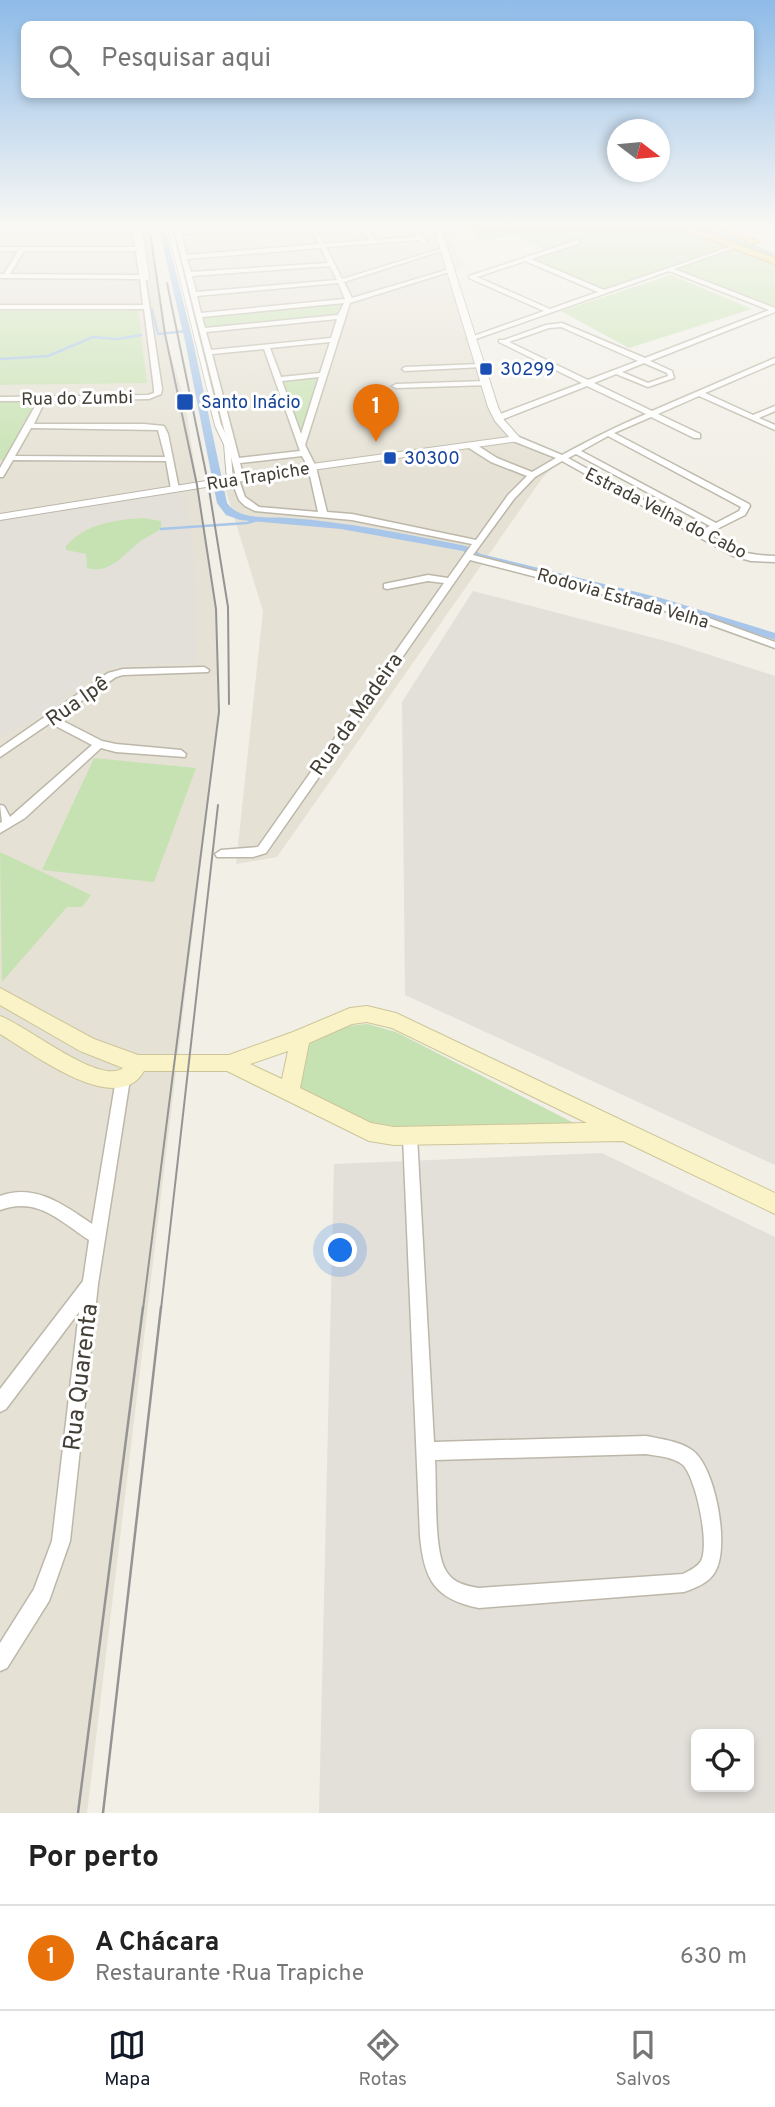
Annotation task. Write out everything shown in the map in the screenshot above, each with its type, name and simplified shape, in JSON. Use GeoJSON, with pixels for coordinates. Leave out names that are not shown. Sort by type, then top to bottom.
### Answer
{"type":"FeatureCollection","features":[{"type":"Feature","properties":{"kind":"main road"},"geometry":{"type":"LineString","coordinates":[[0,996],[102,1052],[138,1063],[229,1063],[300,1038],[350,1016],[367,1014],[396,1021],[775,1204]]}},
{"type":"Feature","properties":{"kind":"main road"},"geometry":{"type":"LineString","coordinates":[[0,1024],[86,1073],[115,1081],[135,1072],[138,1063]]}},
{"type":"Feature","properties":{"kind":"main road"},"geometry":{"type":"LineString","coordinates":[[289,1093],[300,1038]]}},
{"type":"Feature","properties":{"kind":"main road"},"geometry":{"type":"LineString","coordinates":[[229,1063],[369,1132],[410,1136],[622,1132]]}},
{"type":"Feature","properties":{"kind":"street","name":"Rua do Zumbi"},"geometry":{"type":"LineString","coordinates":[[0,399],[154,396],[158,388],[145,310]]}},
{"type":"Feature","properties":{"kind":"street"},"geometry":{"type":"LineString","coordinates":[[190,310],[218,425],[223,430],[226,442],[229,480],[245,505],[266,510],[352,517],[477,544]]}},
{"type":"Feature","properties":{"kind":"street"},"geometry":{"type":"LineString","coordinates":[[198,310],[236,461],[229,480]]}},
{"type":"Feature","properties":{"kind":"street"},"geometry":{"type":"LineString","coordinates":[[199,315],[257,310]]}},
{"type":"Feature","properties":{"kind":"street"},"geometry":{"type":"LineString","coordinates":[[302,449],[345,310]]}},
{"type":"Feature","properties":{"kind":"street"},"geometry":{"type":"LineString","coordinates":[[462,310],[498,418],[516,439]]}},
{"type":"Feature","properties":{"kind":"street"},"geometry":{"type":"LineString","coordinates":[[470,339],[548,310]]}},
{"type":"Feature","properties":{"kind":"street"},"geometry":{"type":"LineString","coordinates":[[498,418],[775,310]]}},
{"type":"Feature","properties":{"kind":"street"},"geometry":{"type":"LineString","coordinates":[[203,330],[341,317]]}},
{"type":"Feature","properties":{"kind":"street"},"geometry":{"type":"LineString","coordinates":[[504,342],[558,324],[670,372],[672,376],[648,385],[616,372]]}},
{"type":"Feature","properties":{"kind":"street"},"geometry":{"type":"LineString","coordinates":[[485,334],[696,436]]}},
{"type":"Feature","properties":{"kind":"street"},"geometry":{"type":"LineString","coordinates":[[208,352],[334,340]]}},
{"type":"Feature","properties":{"kind":"street"},"geometry":{"type":"LineString","coordinates":[[266,345],[302,449],[313,467],[323,515]]}},
{"type":"Feature","properties":{"kind":"street"},"geometry":{"type":"LineString","coordinates":[[608,433],[775,360]]}},
{"type":"Feature","properties":{"kind":"street"},"geometry":{"type":"LineString","coordinates":[[405,369],[481,366]]}},
{"type":"Feature","properties":{"kind":"street"},"geometry":{"type":"LineString","coordinates":[[277,379],[323,375]]}},
{"type":"Feature","properties":{"kind":"street"},"geometry":{"type":"LineString","coordinates":[[396,386],[486,383]]}},
{"type":"Feature","properties":{"kind":"street"},"geometry":{"type":"LineString","coordinates":[[699,393],[774,427]]}},
{"type":"Feature","properties":{"kind":"street"},"geometry":{"type":"LineString","coordinates":[[1,472],[12,458],[41,399]]}},
{"type":"Feature","properties":{"kind":"street"},"geometry":{"type":"LineString","coordinates":[[753,418],[775,408]]}},
{"type":"Feature","properties":{"kind":"street"},"geometry":{"type":"LineString","coordinates":[[29,426],[160,428],[164,434],[174,489]]}},
{"type":"Feature","properties":{"kind":"street"},"geometry":{"type":"LineString","coordinates":[[608,433],[746,506],[742,513],[701,534]]}},
{"type":"Feature","properties":{"kind":"street","name":"Rua da Madeira"},"geometry":{"type":"LineString","coordinates":[[222,854],[262,850],[329,751],[518,489],[532,475],[560,457],[608,433]]}},
{"type":"Feature","properties":{"kind":"street","name":"Rua Trapiche"},"geometry":{"type":"LineString","coordinates":[[0,517],[313,467],[516,439]]}},
{"type":"Feature","properties":{"kind":"street","name":"Estrada Velha do Cabo"},"geometry":{"type":"LineString","coordinates":[[516,439],[560,457],[744,557],[775,559]]}},
{"type":"Feature","properties":{"kind":"street"},"geometry":{"type":"LineString","coordinates":[[472,446],[494,460],[532,475]]}},
{"type":"Feature","properties":{"kind":"street"},"geometry":{"type":"LineString","coordinates":[[236,461],[302,449]]}},
{"type":"Feature","properties":{"kind":"street"},"geometry":{"type":"LineString","coordinates":[[574,450],[716,526]]}},
{"type":"Feature","properties":{"kind":"street"},"geometry":{"type":"LineString","coordinates":[[12,458],[167,459]]}},
{"type":"Feature","properties":{"kind":"street","name":"Rodovia Estrada Velha"},"geometry":{"type":"LineString","coordinates":[[469,556],[703,619],[775,645]]}},
{"type":"Feature","properties":{"kind":"street"},"geometry":{"type":"LineString","coordinates":[[387,586],[428,578],[450,581]]}},
{"type":"Feature","properties":{"kind":"street","name":"Rua Ipê"},"geometry":{"type":"LineString","coordinates":[[0,753],[100,682],[123,671],[204,670]]}},
{"type":"Feature","properties":{"kind":"street"},"geometry":{"type":"LineString","coordinates":[[50,719],[99,744],[181,754]]}},
{"type":"Feature","properties":{"kind":"street"},"geometry":{"type":"LineString","coordinates":[[0,809],[4,825],[21,815],[99,744]]}},
{"type":"Feature","properties":{"kind":"street","name":"Rua Quarenta"},"geometry":{"type":"LineString","coordinates":[[0,1661],[42,1594],[61,1541],[90,1283],[123,1079]]}},
{"type":"Feature","properties":{"kind":"street"},"geometry":{"type":"LineString","coordinates":[[410,1136],[426,1451],[431,1544],[436,1571],[447,1586],[460,1595],[479,1598],[684,1583],[699,1576],[709,1566],[714,1550],[712,1528],[698,1473],[689,1458],[646,1445],[426,1451]]}},
{"type":"Feature","properties":{"kind":"street"},"geometry":{"type":"LineString","coordinates":[[0,1203],[12,1196],[34,1198],[97,1237]]}},
{"type":"Feature","properties":{"kind":"street"},"geometry":{"type":"LineString","coordinates":[[0,1404],[90,1283]]}},
{"type":"Feature","properties":{"kind":"shaded area"},"geometry":{"type":"Polygon","coordinates":[[[0,310],[162,310],[166,339],[185,402],[216,609],[219,712],[87,1813],[0,1813],[0,310]]]}},
{"type":"Feature","properties":{"kind":"shaded area"},"geometry":{"type":"Polygon","coordinates":[[[197,310],[461,310],[472,356],[491,410],[511,437],[305,469],[515,440],[561,460],[543,477],[277,857],[236,864],[263,611],[223,481],[240,478],[197,310]]]}},
{"type":"Feature","properties":{"kind":"shaded area"},"geometry":{"type":"Polygon","coordinates":[[[185,488],[194,559],[196,663],[127,665],[106,669],[32,721],[0,737],[0,520],[185,488]]]}},
{"type":"Feature","properties":{"kind":"shaded area"},"geometry":{"type":"Polygon","coordinates":[[[473,591],[673,643],[775,676],[775,1165],[405,995],[402,702],[473,591]]]}},
{"type":"Feature","properties":{"kind":"shaded area"},"geometry":{"type":"Polygon","coordinates":[[[602,1153],[775,1237],[775,1813],[319,1813],[334,1164],[602,1153]]]}},
{"type":"Feature","properties":{"kind":"green space"},"geometry":{"type":"Polygon","coordinates":[[[261,310],[345,310],[340,320],[206,330],[200,315],[261,310]]]}},
{"type":"Feature","properties":{"kind":"green space"},"geometry":{"type":"Polygon","coordinates":[[[565,310],[750,310],[629,348],[561,311],[565,310]]]}},
{"type":"Feature","properties":{"kind":"green space"},"geometry":{"type":"Polygon","coordinates":[[[0,311],[138,311],[147,383],[0,385],[0,311]]]}},
{"type":"Feature","properties":{"kind":"green space"},"geometry":{"type":"Polygon","coordinates":[[[322,376],[302,434],[278,380],[322,376]]]}},
{"type":"Feature","properties":{"kind":"green space"},"geometry":{"type":"Polygon","coordinates":[[[0,400],[38,400],[6,461],[0,460],[0,400]]]}},
{"type":"Feature","properties":{"kind":"green space"},"geometry":{"type":"Polygon","coordinates":[[[143,518],[161,521],[161,529],[110,566],[87,568],[86,554],[66,550],[66,546],[74,538],[92,528],[111,522],[143,518]]]}},
{"type":"Feature","properties":{"kind":"green space"},"geometry":{"type":"Polygon","coordinates":[[[94,758],[196,768],[154,882],[42,870],[94,758]]]}},
{"type":"Feature","properties":{"kind":"green space"},"geometry":{"type":"Polygon","coordinates":[[[0,852],[91,895],[82,907],[67,907],[2,982],[0,852]]]}},
{"type":"Feature","properties":{"kind":"green space"},"geometry":{"type":"Polygon","coordinates":[[[368,1024],[396,1032],[576,1124],[373,1130],[296,1088],[305,1054],[311,1043],[334,1030],[368,1024]]]}},
{"type":"Feature","properties":{"kind":"waterway"},"geometry":{"type":"LineString","coordinates":[[152,310],[158,334],[187,331]]}},
{"type":"Feature","properties":{"kind":"waterway"},"geometry":{"type":"LineString","coordinates":[[181,310],[222,503],[230,513],[245,518],[365,530],[466,549],[477,556],[657,600],[775,637]]}},
{"type":"Feature","properties":{"kind":"waterway"},"geometry":{"type":"LineString","coordinates":[[0,359],[48,356],[93,337],[118,339],[141,335]]}},
{"type":"Feature","properties":{"kind":"waterway"},"geometry":{"type":"LineString","coordinates":[[161,529],[247,523],[261,519]]}},
{"type":"Feature","properties":{"kind":"tram line"},"geometry":{"type":"LineString","coordinates":[[143,1309],[219,712],[216,609],[197,485],[161,310]]}},
{"type":"Feature","properties":{"kind":"tram line"},"geometry":{"type":"LineString","coordinates":[[172,310],[208,483],[228,607],[229,704]]}},
{"type":"Feature","properties":{"kind":"tram line"},"geometry":{"type":"LineString","coordinates":[[161,1309],[218,805]]}},
{"type":"Feature","properties":{"kind":"tram line"},"geometry":{"type":"LineString","coordinates":[[78,1813],[143,1307]]}},
{"type":"Feature","properties":{"kind":"tram line"},"geometry":{"type":"LineString","coordinates":[[103,1813],[161,1307]]}},
{"type":"Feature","properties":{"kind":"place","name":"30299"},"geometry":{"type":"Point","coordinates":[486,369]}},
{"type":"Feature","properties":{"kind":"place","name":"Santo Inácio"},"geometry":{"type":"Point","coordinates":[185,402]}},
{"type":"Feature","properties":{"kind":"place","name":"A Chácara"},"geometry":{"type":"Point","coordinates":[376,442]}},
{"type":"Feature","properties":{"kind":"place","name":"30300"},"geometry":{"type":"Point","coordinates":[390,458]}}]}
